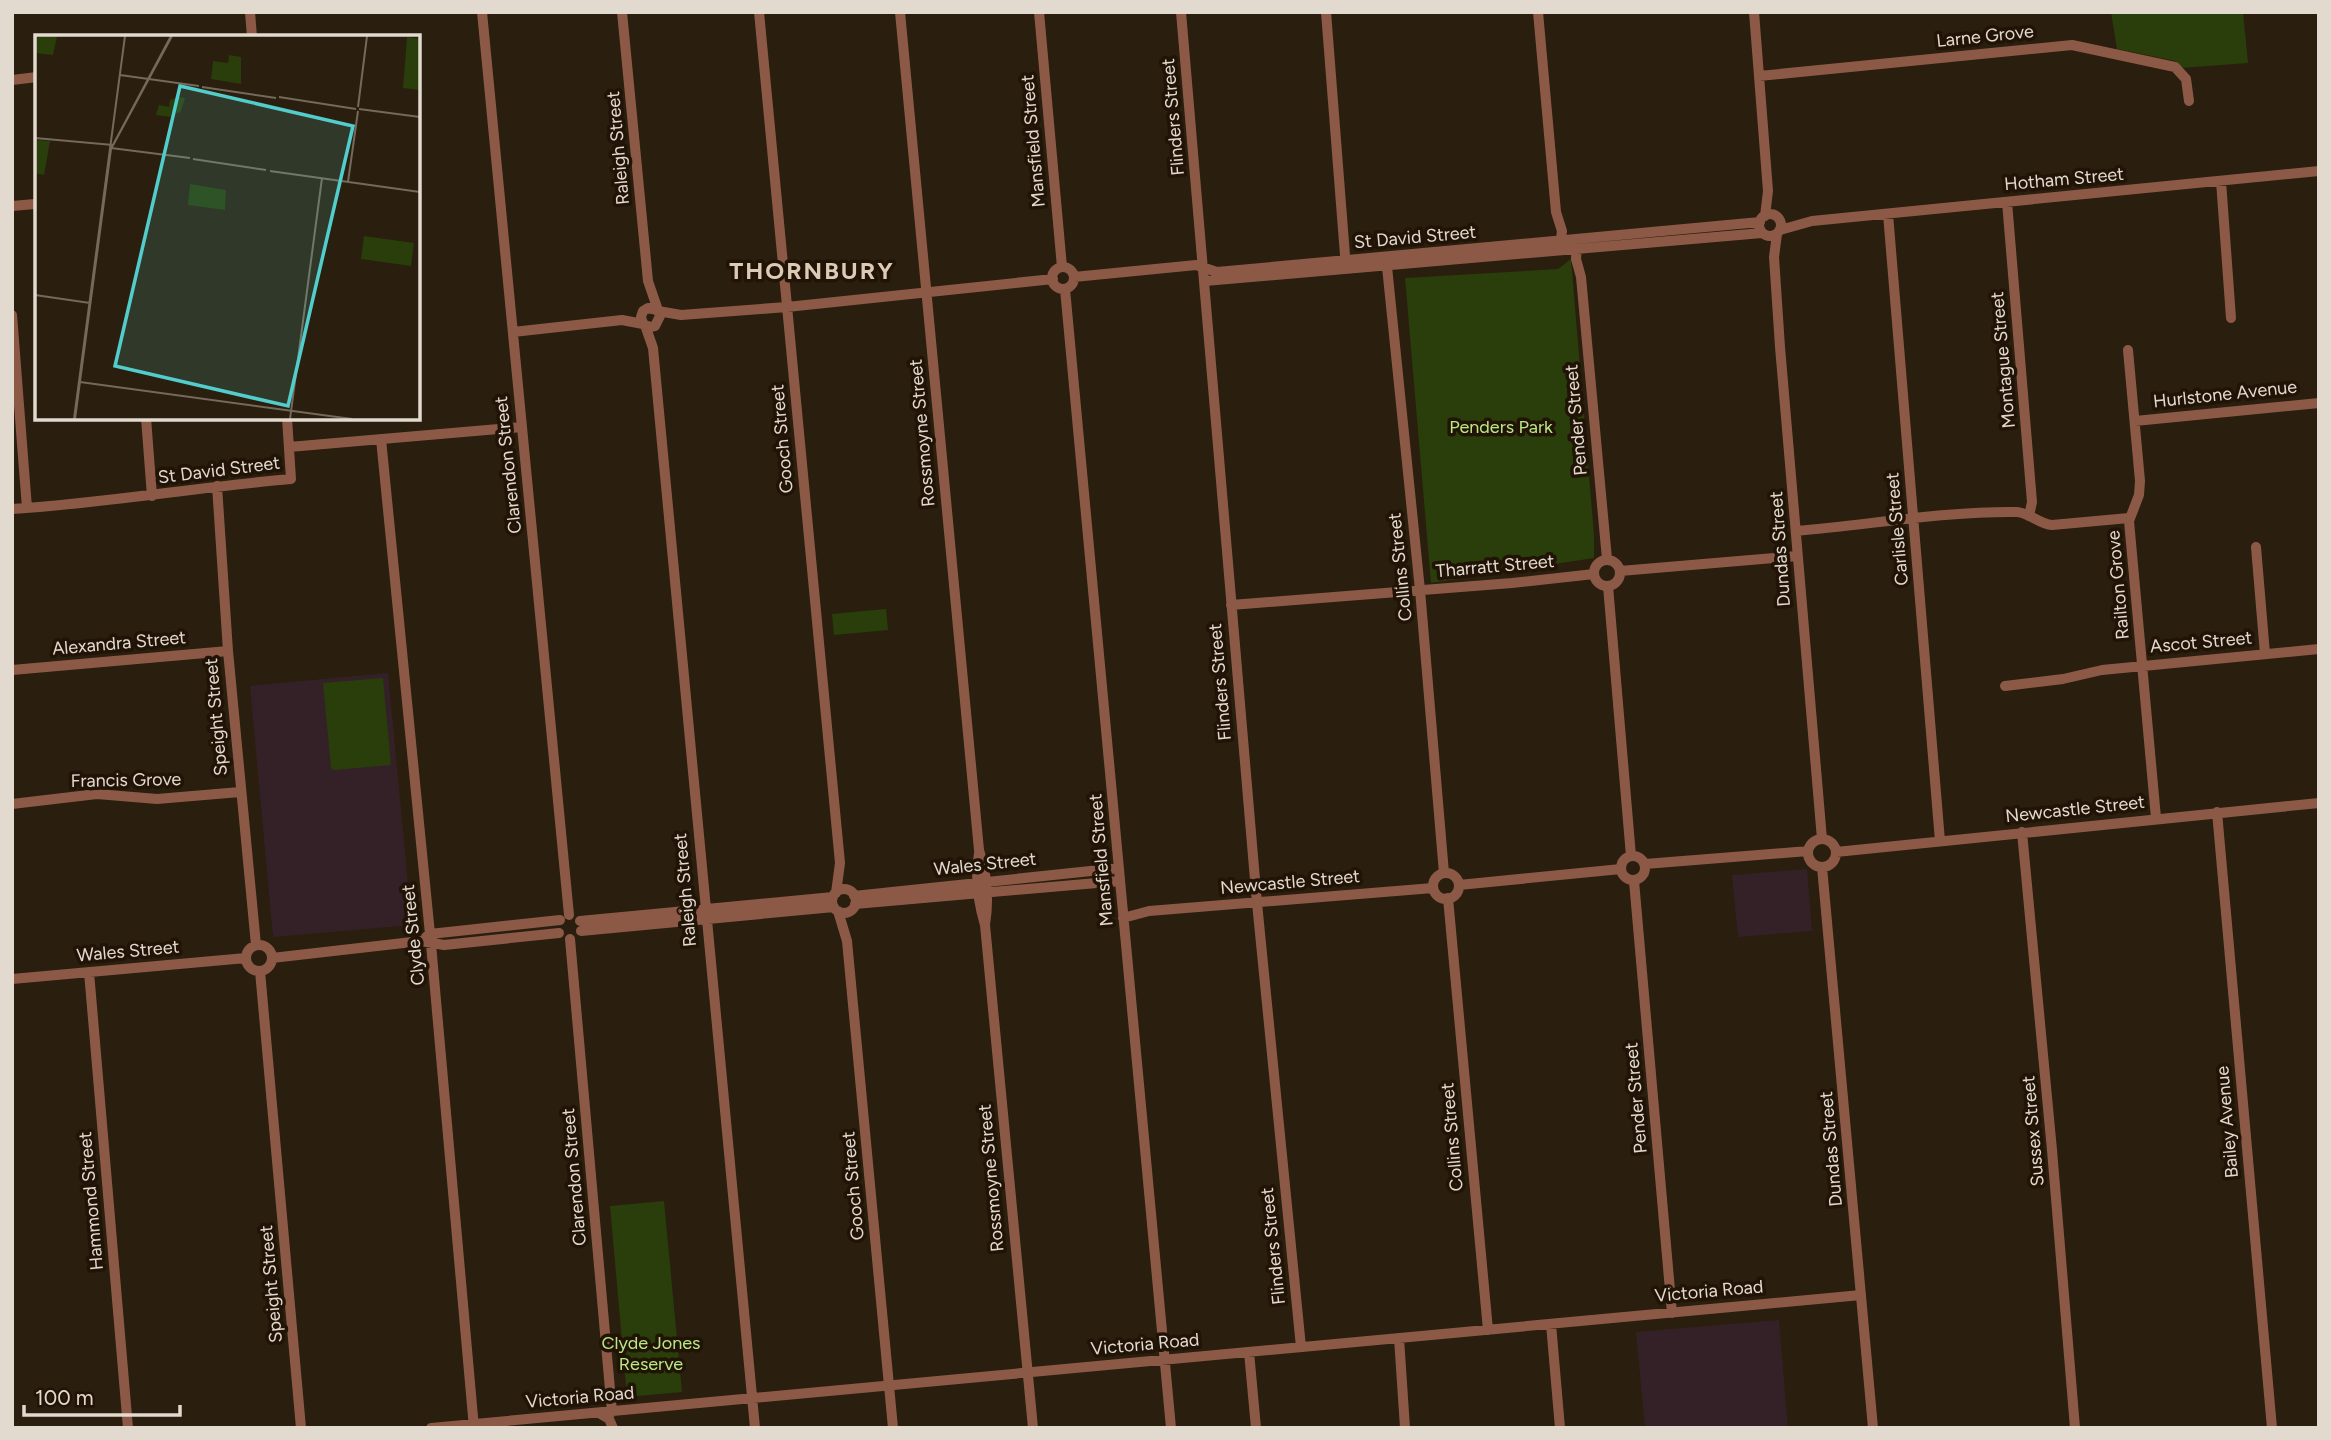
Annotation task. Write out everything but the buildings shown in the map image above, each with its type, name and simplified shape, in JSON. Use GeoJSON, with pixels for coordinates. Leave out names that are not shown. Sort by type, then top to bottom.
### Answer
{"type":"FeatureCollection","features":[{"type":"Feature","properties":{"kind":"street"},"geometry":{"type":"LineString","coordinates":[[250,12],[253,35]]}},
{"type":"Feature","properties":{"kind":"street","name":"Clarendon Street"},"geometry":{"type":"LineString","coordinates":[[482,12],[572,922],[558,927],[565,936],[612,1412]]}},
{"type":"Feature","properties":{"kind":"street","name":"Raleigh Street"},"geometry":{"type":"LineString","coordinates":[[622,12],[755,1428]]}},
{"type":"Feature","properties":{"kind":"street","name":"Gooch Street"},"geometry":{"type":"LineString","coordinates":[[759,12],[840,863],[835,902],[847,941],[893,1428]]}},
{"type":"Feature","properties":{"kind":"street","name":"Rossmoyne Street"},"geometry":{"type":"LineString","coordinates":[[900,12],[979,850],[976,868],[988,907],[985,925],[1033,1428]]}},
{"type":"Feature","properties":{"kind":"street","name":"Mansfield Street"},"geometry":{"type":"LineString","coordinates":[[1039,12],[1062,267]]}},
{"type":"Feature","properties":{"kind":"street","name":"Flinders Street"},"geometry":{"type":"LineString","coordinates":[[1181,12],[1257,903],[1301,1347]]}},
{"type":"Feature","properties":{"kind":"street"},"geometry":{"type":"LineString","coordinates":[[1326,12],[1346,265]]}},
{"type":"Feature","properties":{"kind":"street"},"geometry":{"type":"LineString","coordinates":[[1538,12],[1559,245]]}},
{"type":"Feature","properties":{"kind":"street","name":"Dundas Street"},"geometry":{"type":"LineString","coordinates":[[1754,12],[1822,839]]}},
{"type":"Feature","properties":{"kind":"street","name":"Larne Grove"},"geometry":{"type":"LineString","coordinates":[[1759,76],[2072,46],[2175,67],[2186,79],[2189,101]]}},
{"type":"Feature","properties":{"kind":"street"},"geometry":{"type":"LineString","coordinates":[[12,80],[35,78]]}},
{"type":"Feature","properties":{"kind":"street","name":"Hotham Street"},"geometry":{"type":"LineString","coordinates":[[1771,226],[2319,171]]}},
{"type":"Feature","properties":{"kind":"street"},"geometry":{"type":"LineString","coordinates":[[2221,181],[2231,318]]}},
{"type":"Feature","properties":{"kind":"street","name":"Montague Street"},"geometry":{"type":"LineString","coordinates":[[2007,202],[2032,502],[2029,516]]}},
{"type":"Feature","properties":{"kind":"street"},"geometry":{"type":"LineString","coordinates":[[12,206],[35,204]]}},
{"type":"Feature","properties":{"kind":"street","name":"Carlisle Street"},"geometry":{"type":"LineString","coordinates":[[1888,214],[1940,841]]}},
{"type":"Feature","properties":{"kind":"street","name":"St David Street"},"geometry":{"type":"LineString","coordinates":[[1205,281],[1386,261],[1771,226]]}},
{"type":"Feature","properties":{"kind":"street","name":"Pender Street"},"geometry":{"type":"LineString","coordinates":[[1578,245],[1606,559]]}},
{"type":"Feature","properties":{"kind":"street","name":"Collins Street"},"geometry":{"type":"LineString","coordinates":[[1386,261],[1420,590],[1444,873]]}},
{"type":"Feature","properties":{"kind":"street","name":"St David Street"},"geometry":{"type":"LineString","coordinates":[[1074,277],[1196,265],[1215,272],[1346,265]]}},
{"type":"Feature","properties":{"kind":"street"},"geometry":{"type":"LineString","coordinates":[[1062,267],[1071,271],[1074,277],[1071,286],[1065,289],[1055,285],[1052,279],[1054,272],[1062,267]]}},
{"type":"Feature","properties":{"kind":"street"},"geometry":{"type":"LineString","coordinates":[[513,332],[1052,279]]}},
{"type":"Feature","properties":{"kind":"street","name":"Mansfield Street"},"geometry":{"type":"LineString","coordinates":[[1065,289],[1171,1428]]}},
{"type":"Feature","properties":{"kind":"street"},"geometry":{"type":"LineString","coordinates":[[12,315],[27,508]]}},
{"type":"Feature","properties":{"kind":"street","name":"Railton Grove"},"geometry":{"type":"LineString","coordinates":[[2128,350],[2140,489],[2129,517],[2156,818]]}},
{"type":"Feature","properties":{"kind":"street","name":"Hurlstone Avenue"},"geometry":{"type":"LineString","coordinates":[[2135,421],[2319,403]]}},
{"type":"Feature","properties":{"kind":"street"},"geometry":{"type":"LineString","coordinates":[[146,420],[152,496]]}},
{"type":"Feature","properties":{"kind":"street"},"geometry":{"type":"LineString","coordinates":[[287,420],[289,447]]}},
{"type":"Feature","properties":{"kind":"street","name":"St David Street"},"geometry":{"type":"LineString","coordinates":[[12,509],[291,480],[289,447],[522,427]]}},
{"type":"Feature","properties":{"kind":"street","name":"Clyde Street"},"geometry":{"type":"LineString","coordinates":[[381,439],[474,1426]]}},
{"type":"Feature","properties":{"kind":"street","name":"Speight Street"},"geometry":{"type":"LineString","coordinates":[[217,486],[228,651],[256,945]]}},
{"type":"Feature","properties":{"kind":"street"},"geometry":{"type":"LineString","coordinates":[[1796,531],[1971,514],[2020,512],[2042,524],[2052,525],[2129,517]]}},
{"type":"Feature","properties":{"kind":"street"},"geometry":{"type":"LineString","coordinates":[[2256,547],[2265,654]]}},
{"type":"Feature","properties":{"kind":"street"},"geometry":{"type":"LineString","coordinates":[[1620,571],[1797,556]]}},
{"type":"Feature","properties":{"kind":"street"},"geometry":{"type":"LineString","coordinates":[[1606,559],[1615,562],[1620,571],[1618,580],[1608,586],[1599,583],[1594,574],[1596,565],[1606,559]]}},
{"type":"Feature","properties":{"kind":"street","name":"Tharratt Street"},"geometry":{"type":"LineString","coordinates":[[1231,605],[1594,574]]}},
{"type":"Feature","properties":{"kind":"street"},"geometry":{"type":"LineString","coordinates":[[1608,586],[1631,856]]}},
{"type":"Feature","properties":{"kind":"street","name":"Ascot Street"},"geometry":{"type":"LineString","coordinates":[[2005,686],[2142,665],[2319,649]]}},
{"type":"Feature","properties":{"kind":"street","name":"Alexandra Street"},"geometry":{"type":"LineString","coordinates":[[12,670],[228,651]]}},
{"type":"Feature","properties":{"kind":"street","name":"Francis Grove"},"geometry":{"type":"LineString","coordinates":[[12,804],[97,794],[157,799],[240,792]]}},
{"type":"Feature","properties":{"kind":"street","name":"Newcastle Street"},"geometry":{"type":"LineString","coordinates":[[1836,852],[2319,803]]}},
{"type":"Feature","properties":{"kind":"street","name":"Bailey Avenue"},"geometry":{"type":"LineString","coordinates":[[2217,812],[2272,1428]]}},
{"type":"Feature","properties":{"kind":"street","name":"Sussex Street"},"geometry":{"type":"LineString","coordinates":[[2022,832],[2075,1428]]}},
{"type":"Feature","properties":{"kind":"street"},"geometry":{"type":"LineString","coordinates":[[1822,839],[1833,844],[1836,852],[1834,860],[1822,867],[1811,862],[1808,851],[1814,841],[1822,839]]}},
{"type":"Feature","properties":{"kind":"street"},"geometry":{"type":"LineString","coordinates":[[1645,864],[1808,851]]}},
{"type":"Feature","properties":{"kind":"street"},"geometry":{"type":"LineString","coordinates":[[1631,856],[1641,858],[1645,864],[1644,875],[1634,881],[1624,876],[1621,869],[1625,859],[1631,856]]}},
{"type":"Feature","properties":{"kind":"street","name":"Gooch Street"},"geometry":{"type":"LineString","coordinates":[[840,863],[853,900],[847,941]]}},
{"type":"Feature","properties":{"kind":"street","name":"Dundas Street"},"geometry":{"type":"LineString","coordinates":[[1822,867],[1873,1428]]}},
{"type":"Feature","properties":{"kind":"street","name":"Wales Street"},"geometry":{"type":"LineString","coordinates":[[982,888],[1119,868]]}},
{"type":"Feature","properties":{"kind":"street"},"geometry":{"type":"LineString","coordinates":[[1458,885],[1621,869]]}},
{"type":"Feature","properties":{"kind":"street"},"geometry":{"type":"LineString","coordinates":[[1444,873],[1455,877],[1458,885],[1457,892],[1448,898],[1440,897],[1433,888],[1437,877],[1444,873]]}},
{"type":"Feature","properties":{"kind":"street","name":"Wales Street"},"geometry":{"type":"LineString","coordinates":[[853,900],[982,888],[1120,881]]}},
{"type":"Feature","properties":{"kind":"street","name":"Pender Street"},"geometry":{"type":"LineString","coordinates":[[1634,881],[1672,1312]]}},
{"type":"Feature","properties":{"kind":"street","name":"Newcastle Street"},"geometry":{"type":"LineString","coordinates":[[1123,913],[1433,888]]}},
{"type":"Feature","properties":{"kind":"street"},"geometry":{"type":"LineString","coordinates":[[843,889],[853,900],[845,913],[835,902],[843,889]]}},
{"type":"Feature","properties":{"kind":"street","name":"Collins Street"},"geometry":{"type":"LineString","coordinates":[[1448,898],[1488,1330]]}},
{"type":"Feature","properties":{"kind":"street"},"geometry":{"type":"LineString","coordinates":[[272,958],[572,922],[705,914],[835,902]]}},
{"type":"Feature","properties":{"kind":"street"},"geometry":{"type":"LineString","coordinates":[[428,940],[577,936],[572,922]]}},
{"type":"Feature","properties":{"kind":"street"},"geometry":{"type":"LineString","coordinates":[[256,945],[267,947],[272,958],[270,965],[260,971],[249,966],[246,958],[247,951],[256,945]]}},
{"type":"Feature","properties":{"kind":"street","name":"Wales Street"},"geometry":{"type":"LineString","coordinates":[[12,979],[246,958]]}},
{"type":"Feature","properties":{"kind":"street","name":"Speight Street"},"geometry":{"type":"LineString","coordinates":[[260,971],[301,1428]]}},
{"type":"Feature","properties":{"kind":"street","name":"Hammond Street"},"geometry":{"type":"LineString","coordinates":[[89,972],[128,1428]]}},
{"type":"Feature","properties":{"kind":"street","name":"Victoria Road"},"geometry":{"type":"LineString","coordinates":[[431,1428],[1861,1295]]}},
{"type":"Feature","properties":{"kind":"street"},"geometry":{"type":"LineString","coordinates":[[1551,1324],[1560,1428]]}},
{"type":"Feature","properties":{"kind":"street"},"geometry":{"type":"LineString","coordinates":[[1399,1338],[1405,1428]]}},
{"type":"Feature","properties":{"kind":"street"},"geometry":{"type":"LineString","coordinates":[[1249,1352],[1256,1428]]}},
{"type":"Feature","properties":{"kind":"street"},"geometry":{"type":"LineString","coordinates":[[599,1413],[609,1419],[613,1428]]}},
{"type":"Feature","properties":{"kind":"shaded area"},"geometry":{"type":"Polygon","coordinates":[[[388,673],[412,925],[273,937],[250,686],[388,673]]]}},
{"type":"Feature","properties":{"kind":"shaded area"},"geometry":{"type":"Polygon","coordinates":[[[1807,869],[1812,931],[1738,937],[1732,875],[1807,869]]]}},
{"type":"Feature","properties":{"kind":"shaded area"},"geometry":{"type":"Polygon","coordinates":[[[1779,1320],[1788,1428],[1645,1428],[1636,1332],[1779,1320]]]}},
{"type":"Feature","properties":{"kind":"green space"},"geometry":{"type":"Polygon","coordinates":[[[2111,12],[2243,12],[2248,63],[2181,68],[2176,61],[2117,49],[2111,12]]]}},
{"type":"Feature","properties":{"kind":"green space","name":"Penders Park"},"geometry":{"type":"Polygon","coordinates":[[[1571,259],[1594,558],[1431,583],[1405,278],[1558,269],[1571,259]]]}},
{"type":"Feature","properties":{"kind":"green space"},"geometry":{"type":"Polygon","coordinates":[[[886,609],[888,630],[834,635],[832,614],[886,609]]]}},
{"type":"Feature","properties":{"kind":"green space"},"geometry":{"type":"Polygon","coordinates":[[[383,678],[391,765],[334,770],[331,768],[323,683],[383,678]]]}},
{"type":"Feature","properties":{"kind":"green space","name":"Clyde Jones Reserve"},"geometry":{"type":"Polygon","coordinates":[[[664,1201],[682,1392],[627,1397],[610,1206],[664,1201]]]}},
{"type":"Feature","properties":{"kind":"district","name":"THORNBURY"},"geometry":{"type":"Point","coordinates":[812,270]}}]}
